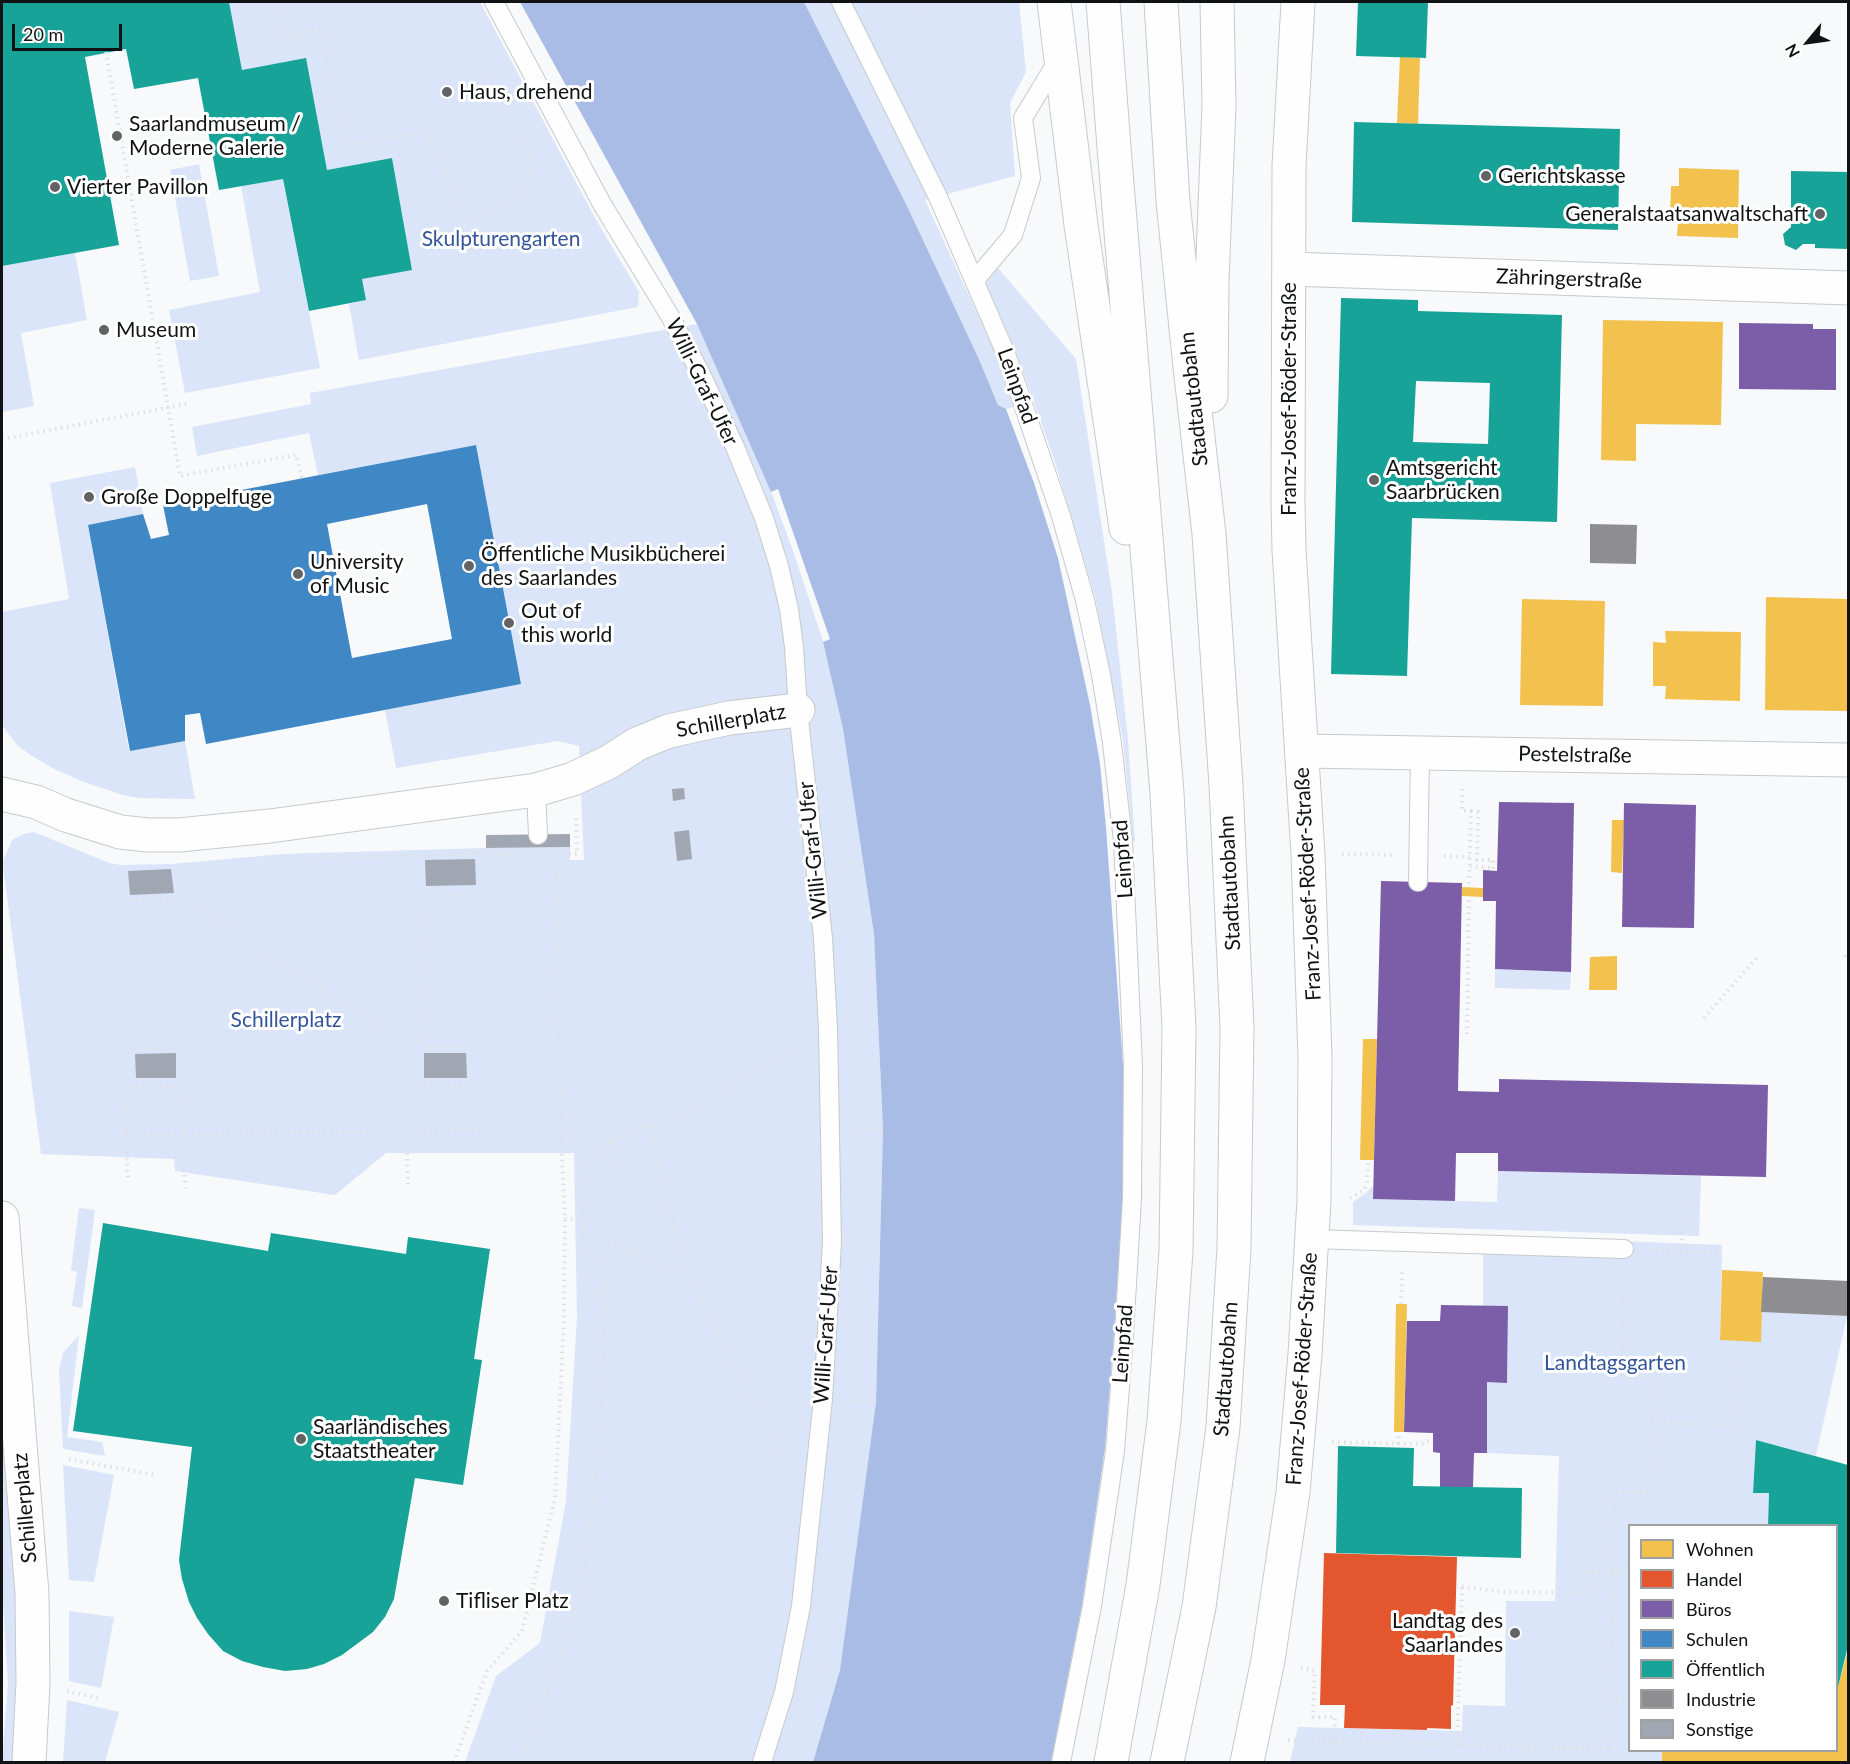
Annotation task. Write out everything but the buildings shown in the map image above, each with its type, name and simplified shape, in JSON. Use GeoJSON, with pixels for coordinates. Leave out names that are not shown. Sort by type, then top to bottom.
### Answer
{"type":"FeatureCollection","features":[{"type":"Feature","properties":{"kind":"main road"},"geometry":{"type":"LineString","coordinates":[[1054,2],[1081,225],[1124,521],[1155,646]]}},
{"type":"Feature","properties":{"kind":"main road"},"geometry":{"type":"LineString","coordinates":[[1103,2],[1167,793],[1179,1028],[1176,1251],[1164,1421],[1145,1573],[1111,1762]]}},
{"type":"Feature","properties":{"kind":"main road","name":"Stadtautobahn"},"geometry":{"type":"LineString","coordinates":[[1161,2],[1173,201],[1209,534],[1226,785],[1237,1028],[1234,1248],[1222,1438],[1199,1607],[1167,1762]]}},
{"type":"Feature","properties":{"kind":"main road"},"geometry":{"type":"LineString","coordinates":[[1209,534],[1212,281],[1219,105],[1217,2]]}},
{"type":"Feature","properties":{"kind":"main road","name":"Franz-Josef-Röder-Straße"},"geometry":{"type":"LineString","coordinates":[[1247,1762],[1268,1660],[1293,1492],[1312,1239],[1315,1057],[1308,855],[1289,550],[1287,386],[1290,166],[1298,2]]}},
{"type":"Feature","properties":{"kind":"main road","name":"Zähringerstraße"},"geometry":{"type":"LineString","coordinates":[[1290,269],[1848,288]]}},
{"type":"Feature","properties":{"kind":"main road","name":"Schillerplatz"},"geometry":{"type":"LineString","coordinates":[[2,794],[36,802],[66,815],[120,832],[179,835],[270,826],[536,790],[573,779],[609,762],[637,744],[669,731],[729,717],[798,710]]}},
{"type":"Feature","properties":{"kind":"main road","name":"Pestelstraße"},"geometry":{"type":"LineString","coordinates":[[1302,751],[1848,760]]}},
{"type":"Feature","properties":{"kind":"main road","name":"Schillerplatz"},"geometry":{"type":"LineString","coordinates":[[2,1218],[32,1594],[33,1683],[29,1762]]}},
{"type":"Feature","properties":{"kind":"lane","name":"Willi-Graf-Ufer"},"geometry":{"type":"LineString","coordinates":[[494,2],[602,204],[670,316],[696,364],[735,447],[764,518],[789,609],[816,870],[828,1028],[832,1242],[823,1399],[801,1606],[784,1692],[762,1762]]}},
{"type":"Feature","properties":{"kind":"lane","name":"Leinpfad"},"geometry":{"type":"LineString","coordinates":[[842,2],[938,197],[1006,354],[1061,516],[1085,600],[1101,675],[1112,743],[1123,841],[1133,1066],[1132,1198],[1114,1450],[1092,1606],[1061,1762]]}},
{"type":"Feature","properties":{"kind":"lane"},"geometry":{"type":"LineString","coordinates":[[975,280],[1013,235],[1031,178],[1023,118],[1061,55]]}},
{"type":"Feature","properties":{"kind":"lane"},"geometry":{"type":"LineString","coordinates":[[1418,882],[1420,752]]}},
{"type":"Feature","properties":{"kind":"lane"},"geometry":{"type":"LineString","coordinates":[[536,790],[538,835]]}},
{"type":"Feature","properties":{"kind":"lane"},"geometry":{"type":"LineString","coordinates":[[1312,1239],[1624,1249]]}},
{"type":"Feature","properties":{"kind":"path"},"geometry":{"type":"LineString","coordinates":[[271,2],[279,39],[322,29],[344,145],[424,131],[471,222],[520,198],[533,163],[487,77],[499,70],[494,61]]}},
{"type":"Feature","properties":{"kind":"path"},"geometry":{"type":"LineString","coordinates":[[912,2],[919,17]]}},
{"type":"Feature","properties":{"kind":"path"},"geometry":{"type":"LineString","coordinates":[[106,52],[180,476],[296,455],[302,478]]}},
{"type":"Feature","properties":{"kind":"path"},"geometry":{"type":"LineString","coordinates":[[2,439],[188,404]]}},
{"type":"Feature","properties":{"kind":"path"},"geometry":{"type":"LineString","coordinates":[[1463,753],[1461,811],[1478,812],[1477,860],[1493,860],[1493,869],[1470,866]]}},
{"type":"Feature","properties":{"kind":"path"},"geometry":{"type":"LineString","coordinates":[[576,810],[577,854]]}},
{"type":"Feature","properties":{"kind":"path"},"geometry":{"type":"LineString","coordinates":[[1469,888],[1471,812]]}},
{"type":"Feature","properties":{"kind":"path"},"geometry":{"type":"LineString","coordinates":[[297,860],[475,853]]}},
{"type":"Feature","properties":{"kind":"path"},"geometry":{"type":"LineString","coordinates":[[454,1762],[487,1671],[522,1631],[555,1499],[564,1319],[565,1219],[561,1142],[556,854]]}},
{"type":"Feature","properties":{"kind":"path"},"geometry":{"type":"LineString","coordinates":[[849,865],[864,862]]}},
{"type":"Feature","properties":{"kind":"path"},"geometry":{"type":"LineString","coordinates":[[425,896],[466,895]]}},
{"type":"Feature","properties":{"kind":"path"},"geometry":{"type":"LineString","coordinates":[[1467,1034],[1469,897]]}},
{"type":"Feature","properties":{"kind":"path"},"geometry":{"type":"LineString","coordinates":[[130,902],[173,899]]}},
{"type":"Feature","properties":{"kind":"path"},"geometry":{"type":"LineString","coordinates":[[417,905],[417,1041]]}},
{"type":"Feature","properties":{"kind":"path"},"geometry":{"type":"LineString","coordinates":[[194,906],[405,1041]]}},
{"type":"Feature","properties":{"kind":"path"},"geometry":{"type":"LineString","coordinates":[[1704,1018],[1759,955]]}},
{"type":"Feature","properties":{"kind":"path"},"geometry":{"type":"LineString","coordinates":[[1845,955],[1848,960]]}},
{"type":"Feature","properties":{"kind":"path"},"geometry":{"type":"LineString","coordinates":[[604,1305],[588,1280],[585,1264],[582,1173],[590,1158],[612,1140],[686,1114],[828,1028]]}},
{"type":"Feature","properties":{"kind":"path"},"geometry":{"type":"LineString","coordinates":[[423,1047],[466,1046]]}},
{"type":"Feature","properties":{"kind":"path"},"geometry":{"type":"LineString","coordinates":[[135,1049],[176,1048]]}},
{"type":"Feature","properties":{"kind":"path"},"geometry":{"type":"LineString","coordinates":[[424,1086],[466,1085]]}},
{"type":"Feature","properties":{"kind":"path"},"geometry":{"type":"LineString","coordinates":[[136,1086],[176,1086]]}},
{"type":"Feature","properties":{"kind":"path"},"geometry":{"type":"LineString","coordinates":[[183,1091],[184,1188]]}},
{"type":"Feature","properties":{"kind":"path"},"geometry":{"type":"LineString","coordinates":[[124,1092],[128,1182]]}},
{"type":"Feature","properties":{"kind":"path"},"geometry":{"type":"LineString","coordinates":[[650,1125],[668,1205],[690,1273],[810,1518]]}},
{"type":"Feature","properties":{"kind":"path"},"geometry":{"type":"LineString","coordinates":[[864,1129],[883,1129]]}},
{"type":"Feature","properties":{"kind":"path"},"geometry":{"type":"LineString","coordinates":[[424,1131],[488,1130]]}},
{"type":"Feature","properties":{"kind":"path"},"geometry":{"type":"LineString","coordinates":[[126,1134],[386,1132]]}},
{"type":"Feature","properties":{"kind":"path"},"geometry":{"type":"LineString","coordinates":[[519,1762],[545,1701],[577,1607],[593,1510],[601,1412],[608,1243],[608,1174],[612,1140]]}},
{"type":"Feature","properties":{"kind":"path"},"geometry":{"type":"LineString","coordinates":[[407,1153],[408,1187]]}},
{"type":"Feature","properties":{"kind":"path"},"geometry":{"type":"LineString","coordinates":[[1352,1198],[1364,1190],[1367,1184],[1368,1160]]}},
{"type":"Feature","properties":{"kind":"path"},"geometry":{"type":"LineString","coordinates":[[1681,1252],[1683,1220],[1700,1192]]}},
{"type":"Feature","properties":{"kind":"path"},"geometry":{"type":"LineString","coordinates":[[565,1219],[583,1218]]}},
{"type":"Feature","properties":{"kind":"path"},"geometry":{"type":"LineString","coordinates":[[608,1243],[690,1273]]}},
{"type":"Feature","properties":{"kind":"path"},"geometry":{"type":"LineString","coordinates":[[1608,1762],[1616,1492],[1649,1492],[1654,1380],[1622,1378],[1624,1249],[1722,1253]]}},
{"type":"Feature","properties":{"kind":"path"},"geometry":{"type":"LineString","coordinates":[[1652,1422],[1737,1426],[1739,1355]]}},
{"type":"Feature","properties":{"kind":"path"},"geometry":{"type":"LineString","coordinates":[[859,1400],[876,1402]]}},
{"type":"Feature","properties":{"kind":"path"},"geometry":{"type":"LineString","coordinates":[[1398,1444],[1399,1432]]}},
{"type":"Feature","properties":{"kind":"path"},"geometry":{"type":"LineString","coordinates":[[1338,1442],[1420,1444],[1433,1439]]}},
{"type":"Feature","properties":{"kind":"path"},"geometry":{"type":"LineString","coordinates":[[69,1458],[155,1475]]}},
{"type":"Feature","properties":{"kind":"path"},"geometry":{"type":"LineString","coordinates":[[1456,1745],[1459,1587],[1506,1592],[1587,1593],[1588,1573],[1613,1572],[1628,1566]]}},
{"type":"Feature","properties":{"kind":"path"},"geometry":{"type":"LineString","coordinates":[[820,1666],[840,1670]]}},
{"type":"Feature","properties":{"kind":"path"},"geometry":{"type":"LineString","coordinates":[[1314,1682],[1313,1717],[1335,1717],[1334,1762]]}},
{"type":"Feature","properties":{"kind":"path"},"geometry":{"type":"LineString","coordinates":[[62,1690],[99,1698]]}},
{"type":"Feature","properties":{"kind":"path"},"geometry":{"type":"LineString","coordinates":[[1610,1701],[1628,1702]]}},
{"type":"Feature","properties":{"kind":"path"},"geometry":{"type":"LineString","coordinates":[[1295,1741],[1608,1749]]}},
{"type":"Feature","properties":{"kind":"path"},"geometry":{"type":"LineString","coordinates":[[1496,1762],[1501,1746]]}},
{"type":"Feature","properties":{"kind":"path"},"geometry":{"type":"LineString","coordinates":[[1564,1748],[1564,1762]]}},
{"type":"Feature","properties":{"kind":"green space","name":"Skulpturengarten"},"geometry":{"type":"Polygon","coordinates":[[[229,2],[480,2],[595,218],[639,292],[638,307],[359,360],[349,304],[365,300],[362,279],[412,269],[392,158],[327,170],[306,59],[242,70],[229,2]]]}},
{"type":"Feature","properties":{"kind":"green space"},"geometry":{"type":"Polygon","coordinates":[[[804,2],[1019,2],[1026,72],[1010,103],[1015,176],[925,200],[997,357],[1014,407],[1006,409],[998,405],[907,206],[804,2]]]}},
{"type":"Feature","properties":{"kind":"green space"},"geometry":{"type":"Polygon","coordinates":[[[199,164],[219,276],[190,281],[170,170],[199,164]]]}},
{"type":"Feature","properties":{"kind":"green space"},"geometry":{"type":"Polygon","coordinates":[[[283,179],[320,368],[185,393],[169,310],[260,292],[241,186],[283,179]]]}},
{"type":"Feature","properties":{"kind":"green space"},"geometry":{"type":"Polygon","coordinates":[[[75,253],[87,320],[21,333],[34,406],[2,412],[2,266],[75,253]]]}},
{"type":"Feature","properties":{"kind":"green space"},"geometry":{"type":"Polygon","coordinates":[[[998,268],[1076,359],[1112,593],[1128,740],[1135,842],[1133,841],[1123,740],[1095,596],[1053,456],[1016,352],[986,283],[998,268]]]}},
{"type":"Feature","properties":{"kind":"green space"},"geometry":{"type":"Polygon","coordinates":[[[697,324],[771,492],[823,642],[843,729],[874,934],[883,1129],[876,1402],[840,1670],[813,1762],[465,1762],[496,1676],[540,1643],[566,1501],[577,1316],[574,1153],[386,1153],[335,1195],[175,1171],[174,1159],[41,1154],[3,861],[12,840],[23,834],[34,832],[109,863],[121,865],[172,864],[283,854],[570,847],[570,860],[584,860],[579,746],[558,741],[396,768],[385,710],[521,684],[476,445],[318,475],[309,433],[197,456],[192,427],[311,404],[310,393],[697,324]]]}},
{"type":"Feature","properties":{"kind":"green space"},"geometry":{"type":"Polygon","coordinates":[[[135,467],[143,514],[88,526],[129,751],[185,741],[195,799],[139,798],[84,782],[32,756],[17,745],[2,725],[2,612],[69,599],[50,483],[135,467]]]}},
{"type":"Feature","properties":{"kind":"green space"},"geometry":{"type":"Polygon","coordinates":[[[1495,969],[1571,972],[1570,990],[1495,988],[1495,969]]]}},
{"type":"Feature","properties":{"kind":"green space"},"geometry":{"type":"Polygon","coordinates":[[[1498,1171],[1701,1176],[1699,1236],[1353,1225],[1353,1202],[1371,1187],[1373,1187],[1374,1199],[1497,1202],[1498,1171]]]}},
{"type":"Feature","properties":{"kind":"green space"},"geometry":{"type":"Polygon","coordinates":[[[79,1208],[95,1210],[82,1308],[72,1306],[77,1272],[71,1270],[79,1208]]]}},
{"type":"Feature","properties":{"kind":"green space","name":"Landtagsgarten"},"geometry":{"type":"Polygon","coordinates":[[[1483,1236],[1722,1245],[1720,1340],[1761,1312],[1847,1316],[1816,1456],[1756,1440],[1753,1492],[1769,1493],[1768,1524],[1628,1524],[1628,1752],[1662,1752],[1662,1762],[1290,1762],[1298,1727],[1462,1731],[1463,1705],[1505,1706],[1506,1601],[1555,1601],[1559,1456],[1487,1453],[1487,1382],[1507,1382],[1508,1307],[1483,1306],[1483,1236]]]}},
{"type":"Feature","properties":{"kind":"green space"},"geometry":{"type":"Polygon","coordinates":[[[79,1335],[67,1437],[102,1442],[105,1456],[63,1449],[59,1370],[63,1353],[79,1335]]]}},
{"type":"Feature","properties":{"kind":"green space"},"geometry":{"type":"Polygon","coordinates":[[[2,1438],[11,1525],[22,1683],[16,1762],[2,1762],[8,1683],[2,1587],[2,1438]]]}},
{"type":"Feature","properties":{"kind":"green space"},"geometry":{"type":"Polygon","coordinates":[[[63,1465],[114,1475],[94,1582],[69,1580],[63,1465]]]}},
{"type":"Feature","properties":{"kind":"green space"},"geometry":{"type":"Polygon","coordinates":[[[69,1611],[114,1617],[101,1688],[69,1681],[69,1611]]]}},
{"type":"Feature","properties":{"kind":"green space"},"geometry":{"type":"Polygon","coordinates":[[[67,1700],[119,1712],[105,1762],[63,1762],[67,1700]]]}},
{"type":"Feature","properties":{"kind":"water"},"geometry":{"type":"Polygon","coordinates":[[[520,2],[804,2],[907,206],[998,405],[1006,409],[1034,483],[1058,558],[1090,705],[1100,764],[1123,1065],[1123,1196],[1105,1448],[1082,1605],[1051,1762],[813,1762],[840,1670],[876,1402],[883,1129],[874,934],[843,729],[823,642],[795,557],[771,492],[697,324],[520,2]]]}},
{"type":"Feature","properties":{"kind":"pier"},"geometry":{"type":"Polygon","coordinates":[[[778,489],[830,639],[823,642],[771,492],[778,489]]]}},
{"type":"Feature","properties":{"kind":"place","name":"Haus, drehend"},"geometry":{"type":"Point","coordinates":[447,92]}},
{"type":"Feature","properties":{"kind":"place","name":"Saarlandmuseum / Moderne Galerie"},"geometry":{"type":"Point","coordinates":[117,136]}},
{"type":"Feature","properties":{"kind":"place","name":"Gerichtskasse"},"geometry":{"type":"Point","coordinates":[1486,176]}},
{"type":"Feature","properties":{"kind":"place","name":"Vierter Pavillon"},"geometry":{"type":"Point","coordinates":[55,187]}},
{"type":"Feature","properties":{"kind":"place","name":"Generalstaatsanwaltschaft"},"geometry":{"type":"Point","coordinates":[1820,214]}},
{"type":"Feature","properties":{"kind":"place","name":"Museum"},"geometry":{"type":"Point","coordinates":[104,330]}},
{"type":"Feature","properties":{"kind":"place","name":"Amtsgericht Saarbrücken"},"geometry":{"type":"Point","coordinates":[1374,480]}},
{"type":"Feature","properties":{"kind":"place","name":"Große Doppelfuge"},"geometry":{"type":"Point","coordinates":[89,497]}},
{"type":"Feature","properties":{"kind":"place","name":"Öffentliche Musikbücherei des Saarlandes"},"geometry":{"type":"Point","coordinates":[469,566]}},
{"type":"Feature","properties":{"kind":"place","name":"University of Music"},"geometry":{"type":"Point","coordinates":[298,574]}},
{"type":"Feature","properties":{"kind":"place","name":"Out of this world"},"geometry":{"type":"Point","coordinates":[509,623]}},
{"type":"Feature","properties":{"kind":"place","name":"Saarländisches Staatstheater"},"geometry":{"type":"Point","coordinates":[301,1439]}},
{"type":"Feature","properties":{"kind":"place","name":"Tifliser Platz"},"geometry":{"type":"Point","coordinates":[444,1601]}},
{"type":"Feature","properties":{"kind":"place","name":"Landtag des Saarlandes"},"geometry":{"type":"Point","coordinates":[1515,1633]}}]}
